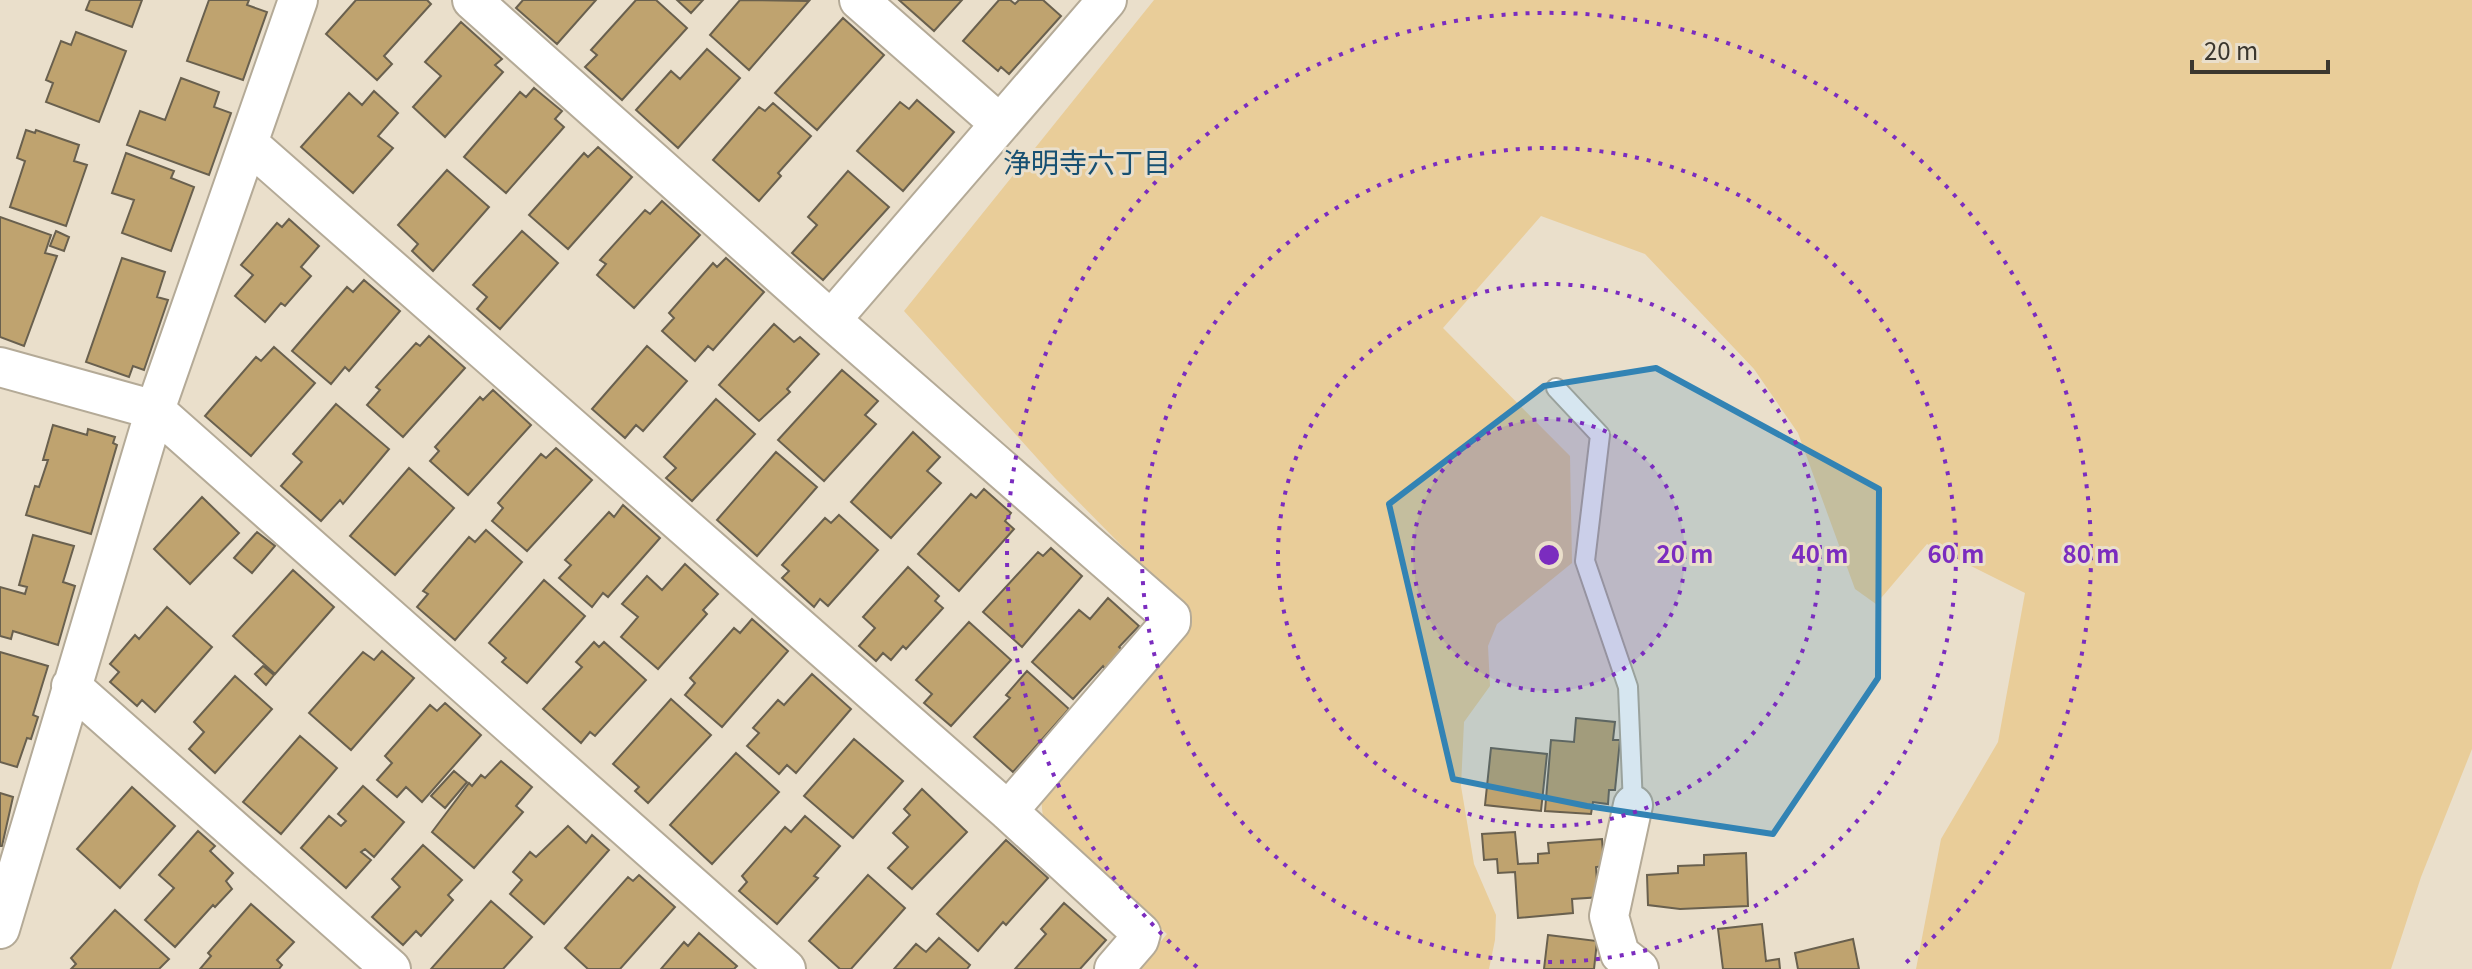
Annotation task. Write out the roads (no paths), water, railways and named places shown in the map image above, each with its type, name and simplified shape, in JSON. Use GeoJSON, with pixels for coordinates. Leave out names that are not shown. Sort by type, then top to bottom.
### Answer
{"type":"FeatureCollection","features":[{"type":"Feature","properties":{"kind":"street"},"geometry":{"type":"LineString","coordinates":[[0,929],[155,410],[298,0]]}},
{"type":"Feature","properties":{"kind":"street"},"geometry":{"type":"LineString","coordinates":[[472,0],[1171,617],[1171,622],[1008,811]]}},
{"type":"Feature","properties":{"kind":"street"},"geometry":{"type":"LineString","coordinates":[[859,0],[1000,124]]}},
{"type":"Feature","properties":{"kind":"street"},"geometry":{"type":"LineString","coordinates":[[831,320],[1107,0]]}},
{"type":"Feature","properties":{"kind":"street"},"geometry":{"type":"LineString","coordinates":[[249,144],[1008,811],[1141,933],[1139,940],[1114,969]]}},
{"type":"Feature","properties":{"kind":"street"},"geometry":{"type":"LineString","coordinates":[[0,367],[155,410],[786,969]]}},
{"type":"Feature","properties":{"kind":"street"},"geometry":{"type":"LineString","coordinates":[[71,686],[391,969]]}},
{"type":"Feature","properties":{"kind":"street"},"geometry":{"type":"LineString","coordinates":[[1633,805],[1609,916],[1620,954],[1639,969]]}},
{"type":"Feature","properties":{"kind":"lane"},"geometry":{"type":"LineString","coordinates":[[1556,388],[1600,435],[1585,561],[1628,687],[1633,805]]}},
{"type":"Feature","properties":{"kind":"district","name":"浄明寺六丁目"},"geometry":{"type":"Point","coordinates":[1087,161]}}]}
